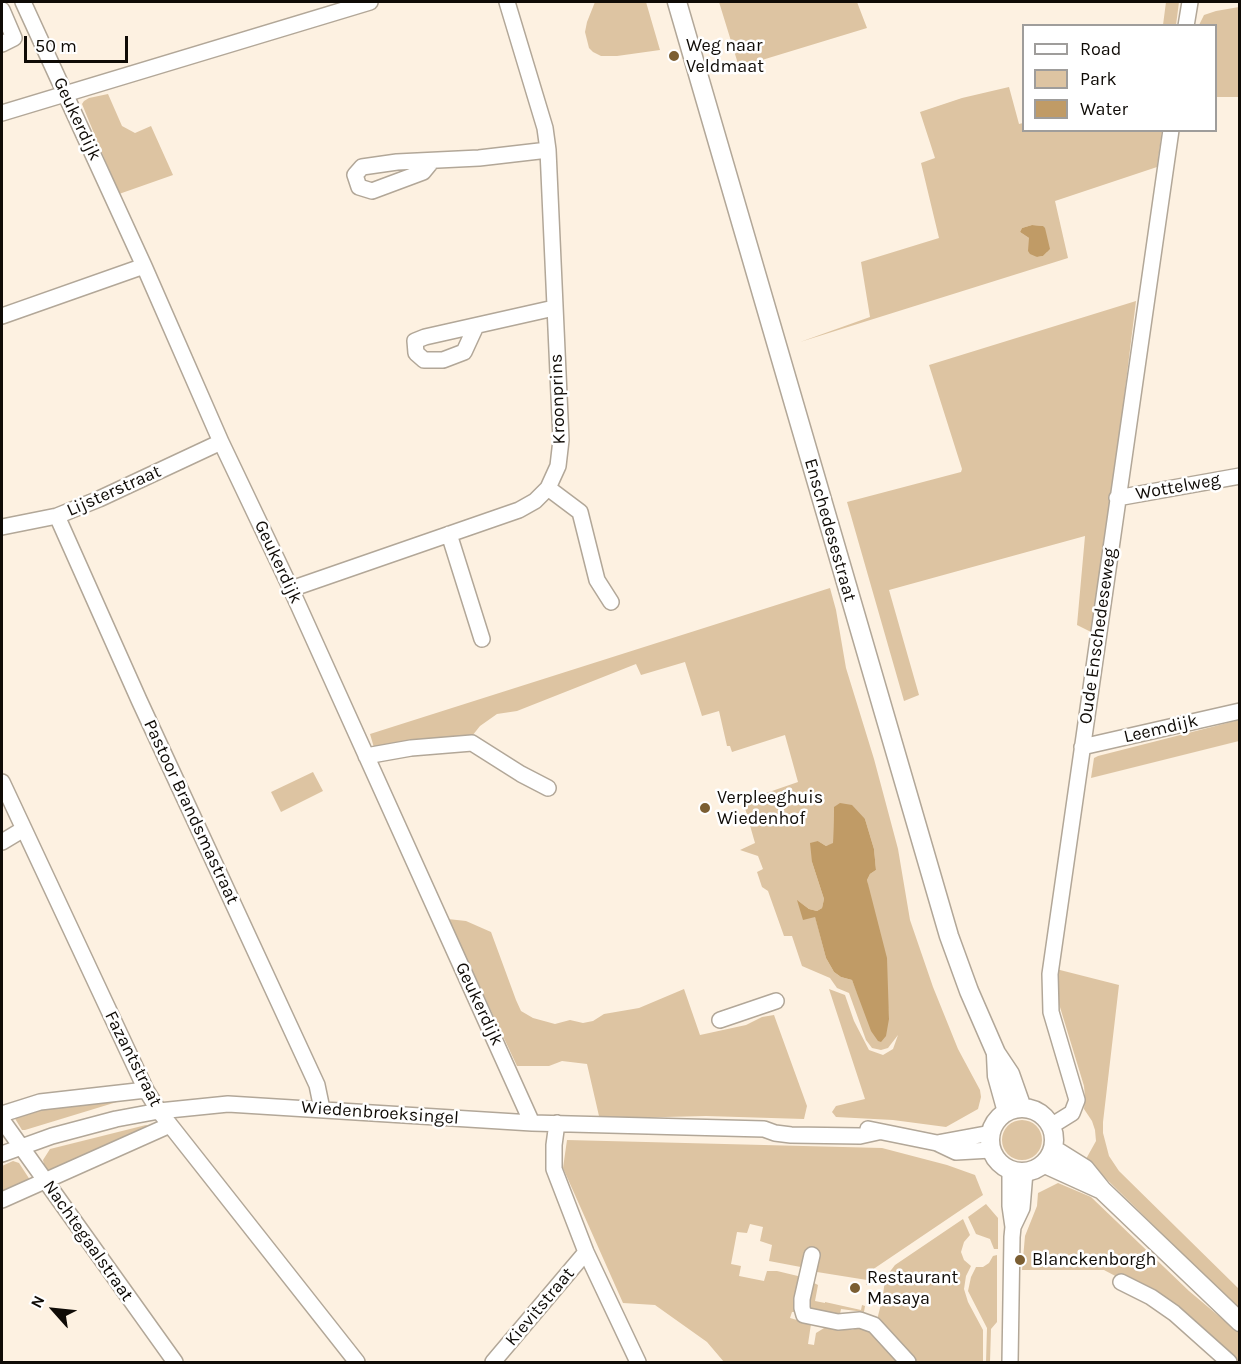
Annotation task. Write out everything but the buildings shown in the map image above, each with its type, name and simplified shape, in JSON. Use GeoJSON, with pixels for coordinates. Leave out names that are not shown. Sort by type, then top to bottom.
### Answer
{"type":"FeatureCollection","features":[{"type":"Feature","properties":{"kind":"main road","name":"Enschedesestraat"},"geometry":{"type":"LineString","coordinates":[[677,2],[943,918],[958,962],[996,1053],[997,1076],[1014,1110]]}},
{"type":"Feature","properties":{"kind":"main road"},"geometry":{"type":"LineString","coordinates":[[1014,1110],[1039,1113],[1052,1126],[1054,1134],[1049,1156],[1039,1168],[1017,1171],[999,1162],[991,1141],[994,1124],[1014,1110]]}},
{"type":"Feature","properties":{"kind":"main road"},"geometry":{"type":"LineString","coordinates":[[1049,1156],[1102,1190],[1239,1322]]}},
{"type":"Feature","properties":{"kind":"street","name":"Geukerdijk"},"geometry":{"type":"LineString","coordinates":[[24,2],[221,442],[291,589],[532,1123]]}},
{"type":"Feature","properties":{"kind":"street"},"geometry":{"type":"LineString","coordinates":[[2,113],[370,2]]}},
{"type":"Feature","properties":{"kind":"street","name":"Kroonprins"},"geometry":{"type":"LineString","coordinates":[[507,2],[544,128],[548,150],[561,440],[558,466],[548,488]]}},
{"type":"Feature","properties":{"kind":"street"},"geometry":{"type":"LineString","coordinates":[[1186,24],[1190,2]]}},
{"type":"Feature","properties":{"kind":"street"},"geometry":{"type":"LineString","coordinates":[[2,10],[14,38],[2,44]]}},
{"type":"Feature","properties":{"kind":"street","name":"Oude Enschedeseweg"},"geometry":{"type":"LineString","coordinates":[[1052,1126],[1072,1113],[1077,1100],[1054,1025],[1049,987],[1171,132]]}},
{"type":"Feature","properties":{"kind":"street"},"geometry":{"type":"LineString","coordinates":[[432,161],[548,150]]}},
{"type":"Feature","properties":{"kind":"street"},"geometry":{"type":"LineString","coordinates":[[2,316],[144,266]]}},
{"type":"Feature","properties":{"kind":"street"},"geometry":{"type":"LineString","coordinates":[[476,326],[554,308]]}},
{"type":"Feature","properties":{"kind":"street","name":"Lijsterstraat"},"geometry":{"type":"LineString","coordinates":[[2,526],[57,516],[221,442]]}},
{"type":"Feature","properties":{"kind":"street","name":"Wottelweg"},"geometry":{"type":"LineString","coordinates":[[1117,498],[1239,476]]}},
{"type":"Feature","properties":{"kind":"street"},"geometry":{"type":"LineString","coordinates":[[291,589],[519,510],[535,501],[548,488],[580,512],[597,580],[611,602]]}},
{"type":"Feature","properties":{"kind":"street","name":"Pastoor Brandsmastraat"},"geometry":{"type":"LineString","coordinates":[[57,516],[144,711],[318,1085],[322,1109]]}},
{"type":"Feature","properties":{"kind":"street"},"geometry":{"type":"LineString","coordinates":[[450,534],[482,639]]}},
{"type":"Feature","properties":{"kind":"street","name":"Leemdijk"},"geometry":{"type":"LineString","coordinates":[[1082,747],[1239,711]]}},
{"type":"Feature","properties":{"kind":"street"},"geometry":{"type":"LineString","coordinates":[[366,756],[411,748],[472,743],[548,788]]}},
{"type":"Feature","properties":{"kind":"street","name":"Fazantstraat"},"geometry":{"type":"LineString","coordinates":[[2,782],[22,830],[146,1090],[159,1111],[357,1362]]}},
{"type":"Feature","properties":{"kind":"street"},"geometry":{"type":"LineString","coordinates":[[2,842],[22,830]]}},
{"type":"Feature","properties":{"kind":"street"},"geometry":{"type":"LineString","coordinates":[[720,1020],[776,1001]]}},
{"type":"Feature","properties":{"kind":"street"},"geometry":{"type":"LineString","coordinates":[[2,1114],[40,1102],[146,1090]]}},
{"type":"Feature","properties":{"kind":"street","name":"Wiedenbroeksingel"},"geometry":{"type":"LineString","coordinates":[[2,1154],[52,1136],[116,1119],[159,1111],[228,1104],[532,1123],[764,1129],[791,1135],[860,1136],[878,1132],[937,1143],[991,1141]]}},
{"type":"Feature","properties":{"kind":"street","name":"Nachtegaalstraat"},"geometry":{"type":"LineString","coordinates":[[2,1120],[175,1362]]}},
{"type":"Feature","properties":{"kind":"street"},"geometry":{"type":"LineString","coordinates":[[557,1123],[554,1169],[586,1252],[638,1362]]}},
{"type":"Feature","properties":{"kind":"street"},"geometry":{"type":"LineString","coordinates":[[2,1200],[170,1125]]}},
{"type":"Feature","properties":{"kind":"street"},"geometry":{"type":"LineString","coordinates":[[1010,1362],[1010,1256],[1013,1227],[1010,1206],[1017,1171]]}},
{"type":"Feature","properties":{"kind":"street","name":"Kievitstraat"},"geometry":{"type":"LineString","coordinates":[[493,1362],[586,1252]]}},
{"type":"Feature","properties":{"kind":"street"},"geometry":{"type":"LineString","coordinates":[[812,1254],[802,1299],[804,1315],[838,1322],[860,1320],[874,1325],[908,1362]]}},
{"type":"Feature","properties":{"kind":"street"},"geometry":{"type":"LineString","coordinates":[[1121,1282],[1151,1297],[1174,1313],[1229,1362]]}},
{"type":"Feature","properties":{"kind":"green space"},"geometry":{"type":"Polygon","coordinates":[[[595,2],[646,2],[660,50],[617,56],[601,56],[593,52],[589,48],[585,32],[595,2]]]}},
{"type":"Feature","properties":{"kind":"green space"},"geometry":{"type":"Polygon","coordinates":[[[719,2],[857,2],[867,28],[739,67],[719,2]]]}},
{"type":"Feature","properties":{"kind":"green space"},"geometry":{"type":"Polygon","coordinates":[[[1166,2],[1179,2],[1176,24],[1163,24],[1166,2]]]}},
{"type":"Feature","properties":{"kind":"green space"},"geometry":{"type":"Polygon","coordinates":[[[1239,7],[1239,97],[1217,97],[1217,24],[1200,24],[1204,15],[1239,7]]]}},
{"type":"Feature","properties":{"kind":"green space"},"geometry":{"type":"Polygon","coordinates":[[[1009,87],[1019,124],[1022,123],[1022,132],[1162,132],[1157,167],[1055,201],[1068,258],[800,342],[870,317],[861,262],[939,238],[921,163],[935,158],[920,112],[962,98],[1009,87]],[[1032,225],[1022,228],[1020,232],[1029,238],[1037,257],[1047,252],[1043,226],[1032,225]]]}},
{"type":"Feature","properties":{"kind":"green space"},"geometry":{"type":"Polygon","coordinates":[[[108,94],[122,126],[135,133],[151,126],[173,175],[119,194],[82,104],[89,98],[108,94]]]}},
{"type":"Feature","properties":{"kind":"green space"},"geometry":{"type":"Polygon","coordinates":[[[1136,301],[1093,633],[1077,625],[1085,536],[889,590],[919,695],[904,701],[847,502],[961,472],[962,469],[929,365],[1136,301]]]}},
{"type":"Feature","properties":{"kind":"green space"},"geometry":{"type":"Polygon","coordinates":[[[830,588],[846,668],[898,849],[910,920],[933,987],[958,1049],[980,1090],[978,1109],[946,1127],[893,1120],[836,1117],[832,1112],[836,1106],[865,1099],[829,989],[845,995],[854,1021],[869,1050],[883,1055],[893,1049],[898,1035],[888,1048],[881,1050],[872,1048],[866,1040],[849,993],[837,988],[830,978],[802,966],[792,936],[784,936],[768,891],[762,887],[757,872],[763,869],[758,856],[740,850],[755,843],[743,801],[798,782],[785,735],[732,752],[730,746],[727,746],[719,711],[702,716],[685,662],[641,675],[636,664],[517,711],[497,714],[480,726],[472,736],[375,751],[370,734],[830,588]],[[834,807],[833,844],[826,846],[818,841],[812,862],[824,899],[822,908],[817,911],[809,909],[798,901],[801,910],[815,916],[826,958],[834,972],[852,980],[857,992],[889,1019],[867,880],[876,870],[874,849],[865,819],[834,807]]]}},
{"type":"Feature","properties":{"kind":"green space"},"geometry":{"type":"Polygon","coordinates":[[[1239,720],[1239,741],[1091,778],[1094,758],[1098,756],[1239,720]]]}},
{"type":"Feature","properties":{"kind":"green space"},"geometry":{"type":"Polygon","coordinates":[[[313,772],[323,791],[281,812],[271,792],[313,772]]]}},
{"type":"Feature","properties":{"kind":"green space"},"geometry":{"type":"Polygon","coordinates":[[[448,919],[466,921],[491,932],[521,1011],[533,1018],[555,1024],[570,1020],[583,1023],[593,1021],[604,1014],[639,1008],[684,989],[700,1035],[746,1025],[762,1017],[774,1015],[807,1106],[804,1119],[599,1116],[587,1064],[562,1061],[549,1066],[517,1066],[448,919]]]}},
{"type":"Feature","properties":{"kind":"green space"},"geometry":{"type":"Polygon","coordinates":[[[1056,969],[1119,985],[1103,1122],[1103,1133],[1109,1156],[1119,1171],[1239,1289],[1239,1309],[1086,1159],[1096,1141],[1095,1130],[1084,1109],[1084,1086],[1056,994],[1056,969]]]}},
{"type":"Feature","properties":{"kind":"green space"},"geometry":{"type":"Polygon","coordinates":[[[101,1097],[130,1098],[25,1130],[22,1130],[14,1117],[15,1115],[101,1097]]]}},
{"type":"Feature","properties":{"kind":"green space"},"geometry":{"type":"Polygon","coordinates":[[[1022,1120],[1030,1121],[1036,1126],[1041,1132],[1041,1148],[1036,1154],[1030,1159],[1022,1160],[1014,1159],[1008,1154],[1003,1148],[1002,1140],[1003,1132],[1008,1126],[1014,1121],[1022,1120]]]}},
{"type":"Feature","properties":{"kind":"green space"},"geometry":{"type":"Polygon","coordinates":[[[146,1125],[150,1127],[50,1173],[45,1169],[43,1160],[50,1149],[146,1125]]]}},
{"type":"Feature","properties":{"kind":"green space"},"geometry":{"type":"Polygon","coordinates":[[[567,1140],[882,1148],[975,1175],[983,1195],[872,1270],[869,1284],[866,1285],[867,1280],[817,1272],[814,1283],[818,1285],[815,1301],[861,1310],[862,1305],[865,1306],[864,1312],[841,1309],[839,1319],[809,1310],[806,1268],[769,1261],[772,1245],[760,1241],[763,1227],[750,1224],[747,1233],[737,1232],[731,1264],[741,1266],[739,1276],[764,1281],[767,1271],[777,1271],[802,1277],[795,1312],[792,1312],[790,1318],[811,1324],[808,1344],[814,1345],[816,1333],[829,1325],[852,1330],[863,1326],[874,1328],[905,1362],[724,1362],[707,1342],[655,1305],[623,1303],[563,1168],[567,1140]]]}},
{"type":"Feature","properties":{"kind":"green space"},"geometry":{"type":"Polygon","coordinates":[[[13,1161],[19,1163],[32,1183],[2,1197],[2,1166],[13,1161]]]}},
{"type":"Feature","properties":{"kind":"green space"},"geometry":{"type":"Polygon","coordinates":[[[1058,1183],[1091,1197],[1189,1291],[1239,1333],[1239,1362],[1235,1362],[1174,1307],[1104,1270],[1022,1270],[1025,1236],[1037,1206],[1038,1193],[1058,1183]]]}},
{"type":"Feature","properties":{"kind":"green space"},"geometry":{"type":"Polygon","coordinates":[[[986,1204],[998,1218],[998,1249],[994,1249],[990,1239],[976,1234],[968,1217],[986,1204]]]}},
{"type":"Feature","properties":{"kind":"green space"},"geometry":{"type":"Polygon","coordinates":[[[963,1219],[970,1235],[964,1242],[961,1252],[964,1260],[971,1266],[966,1276],[964,1289],[968,1302],[983,1330],[983,1362],[912,1362],[877,1320],[885,1278],[895,1265],[963,1219]]]}},
{"type":"Feature","properties":{"kind":"green space"},"geometry":{"type":"Polygon","coordinates":[[[997,1255],[997,1322],[991,1329],[990,1362],[986,1362],[987,1328],[968,1291],[976,1267],[983,1267],[993,1256],[997,1255]]]}},
{"type":"Feature","properties":{"kind":"water"},"geometry":{"type":"Polygon","coordinates":[[[1032,225],[1045,228],[1050,249],[1043,256],[1037,257],[1030,254],[1028,251],[1029,238],[1020,232],[1022,228],[1032,225]]]}},
{"type":"Feature","properties":{"kind":"water"},"geometry":{"type":"Polygon","coordinates":[[[840,803],[852,805],[865,819],[874,849],[876,870],[867,880],[887,958],[889,1019],[886,1036],[881,1042],[871,1031],[852,980],[834,972],[826,958],[815,917],[803,920],[797,900],[809,909],[817,911],[822,908],[824,899],[812,862],[810,843],[818,841],[826,846],[833,843],[834,807],[840,803]]]}},
{"type":"Feature","properties":{"kind":"place","name":"Weg naar Veldmaat"},"geometry":{"type":"Point","coordinates":[674,56]}},
{"type":"Feature","properties":{"kind":"place","name":"Verpleeghuis Wiedenhof"},"geometry":{"type":"Point","coordinates":[705,808]}},
{"type":"Feature","properties":{"kind":"place","name":"Blanckenborgh"},"geometry":{"type":"Point","coordinates":[1020,1260]}},
{"type":"Feature","properties":{"kind":"place","name":"Restaurant Masaya"},"geometry":{"type":"Point","coordinates":[855,1288]}}]}
